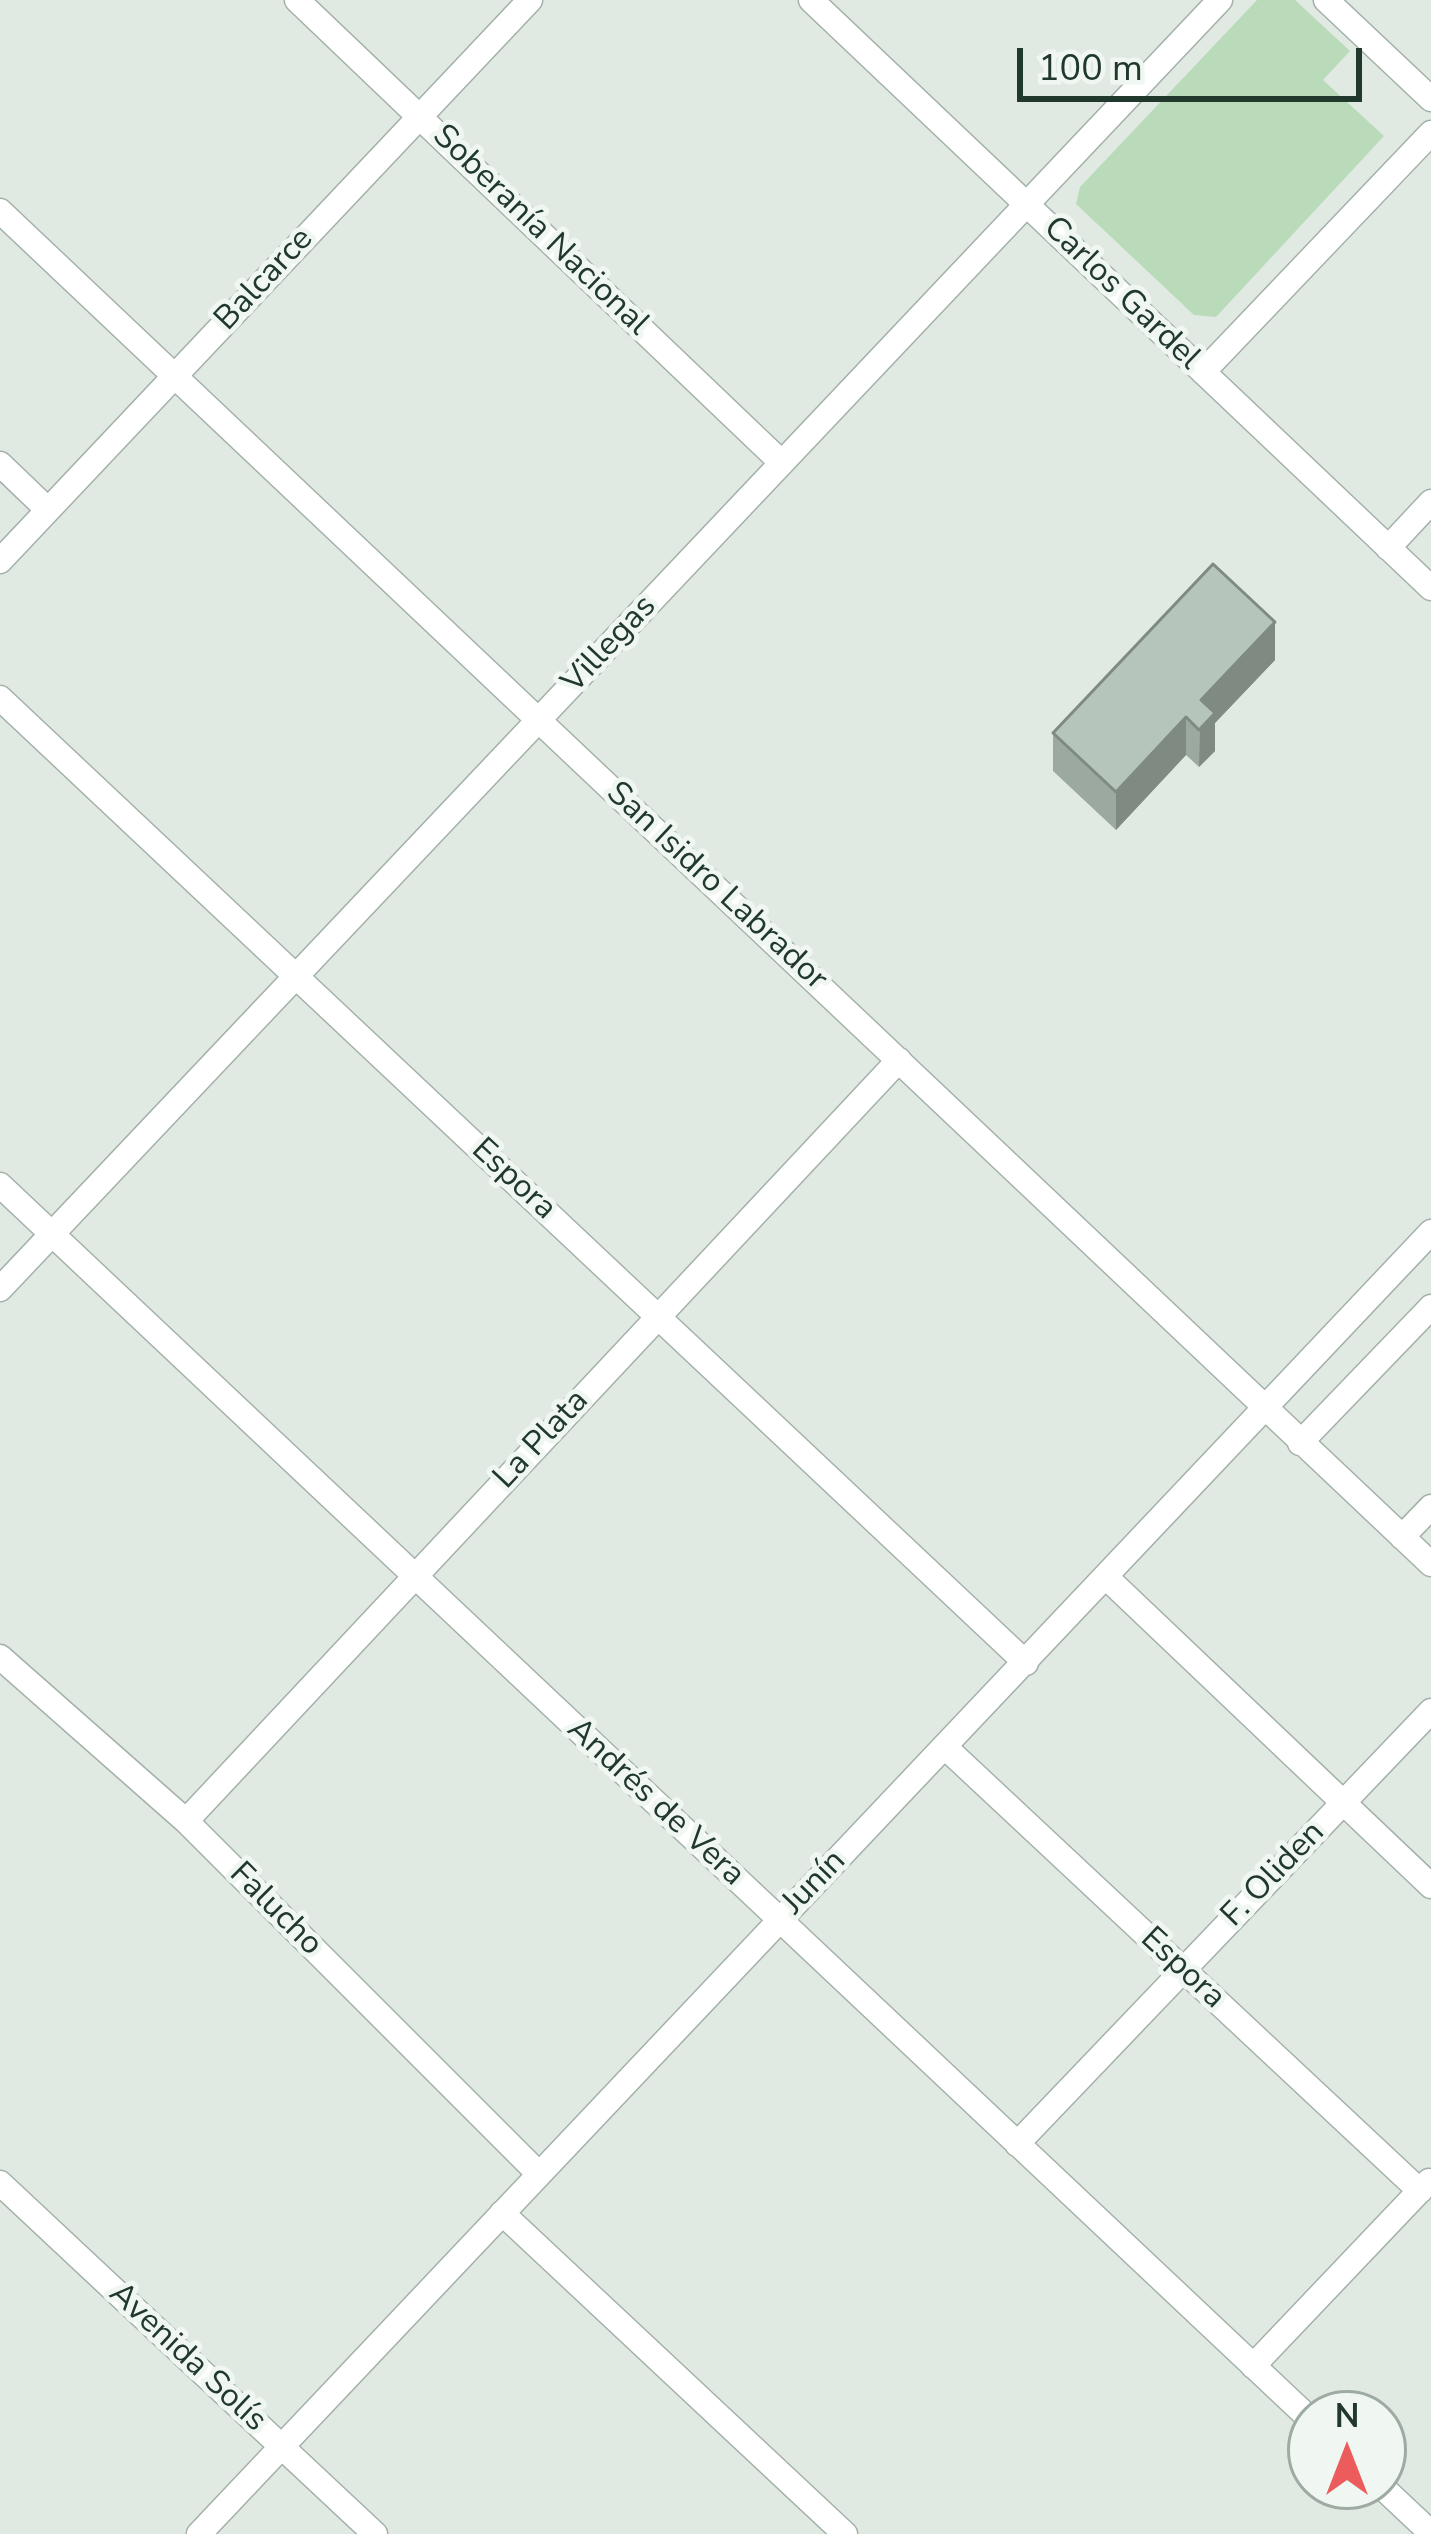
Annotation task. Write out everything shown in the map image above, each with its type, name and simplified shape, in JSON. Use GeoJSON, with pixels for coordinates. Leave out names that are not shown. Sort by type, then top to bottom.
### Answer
{"type":"FeatureCollection","features":[{"type":"Feature","properties":{"kind":"street","name":"Soberanía Nacional"},"geometry":{"type":"LineString","coordinates":[[297,0],[782,463]]}},
{"type":"Feature","properties":{"kind":"street","name":"Balcarce"},"geometry":{"type":"LineString","coordinates":[[0,561],[530,0]]}},
{"type":"Feature","properties":{"kind":"street","name":"Carlos Gardel"},"geometry":{"type":"LineString","coordinates":[[811,0],[1431,588]]}},
{"type":"Feature","properties":{"kind":"street","name":"Villegas"},"geometry":{"type":"LineString","coordinates":[[0,1289],[1220,0]]}},
{"type":"Feature","properties":{"kind":"street"},"geometry":{"type":"LineString","coordinates":[[1326,0],[1431,99]]}},
{"type":"Feature","properties":{"kind":"street"},"geometry":{"type":"LineString","coordinates":[[1202,372],[1431,133]]}},
{"type":"Feature","properties":{"kind":"street","name":"San Isidro Labrador"},"geometry":{"type":"LineString","coordinates":[[0,211],[1431,1564]]}},
{"type":"Feature","properties":{"kind":"street"},"geometry":{"type":"LineString","coordinates":[[0,464],[48,510]]}},
{"type":"Feature","properties":{"kind":"street"},"geometry":{"type":"LineString","coordinates":[[1388,548],[1431,502]]}},
{"type":"Feature","properties":{"kind":"street","name":"Espora"},"geometry":{"type":"LineString","coordinates":[[0,698],[1026,1663]]}},
{"type":"Feature","properties":{"kind":"street","name":"La Plata"},"geometry":{"type":"LineString","coordinates":[[186,1821],[899,1060]]}},
{"type":"Feature","properties":{"kind":"street","name":"Andrés de Vera"},"geometry":{"type":"LineString","coordinates":[[0,1185],[1287,2398]]}},
{"type":"Feature","properties":{"kind":"street","name":"Junín"},"geometry":{"type":"LineString","coordinates":[[199,2534],[1431,1232]]}},
{"type":"Feature","properties":{"kind":"street"},"geometry":{"type":"LineString","coordinates":[[1300,1443],[1431,1307]]}},
{"type":"Feature","properties":{"kind":"street"},"geometry":{"type":"LineString","coordinates":[[1402,1537],[1431,1507]]}},
{"type":"Feature","properties":{"kind":"street"},"geometry":{"type":"LineString","coordinates":[[1106,1577],[1431,1886]]}},
{"type":"Feature","properties":{"kind":"street","name":"Falucho"},"geometry":{"type":"LineString","coordinates":[[0,1658],[186,1821],[539,2174]]}},
{"type":"Feature","properties":{"kind":"street","name":"F. Oliden"},"geometry":{"type":"LineString","coordinates":[[1017,2144],[1431,1711]]}},
{"type":"Feature","properties":{"kind":"street","name":"Espora"},"geometry":{"type":"LineString","coordinates":[[945,1748],[1183,1970],[1425,2185]]}},
{"type":"Feature","properties":{"kind":"street","name":"Avenida Solís"},"geometry":{"type":"LineString","coordinates":[[0,2182],[375,2534]]}},
{"type":"Feature","properties":{"kind":"street"},"geometry":{"type":"LineString","coordinates":[[1253,2366],[1425,2185]]}},
{"type":"Feature","properties":{"kind":"street"},"geometry":{"type":"LineString","coordinates":[[502,2212],[845,2534]]}},
{"type":"Feature","properties":{"kind":"street"},"geometry":{"type":"LineString","coordinates":[[1406,2510],[1431,2534]]}},
{"type":"Feature","properties":{"kind":"green space"},"geometry":{"type":"Polygon","coordinates":[[[1257,0],[1295,0],[1350,51],[1323,80],[1384,136],[1216,317],[1194,315],[1076,204],[1080,187],[1257,0]]]}},
{"type":"Feature","properties":{"kind":"building"},"geometry":{"type":"Polygon","coordinates":[[[1213,564],[1275,622],[1201,700],[1215,713],[1199,730],[1186,717],[1116,792],[1053,733],[1213,564]]]}}]}
